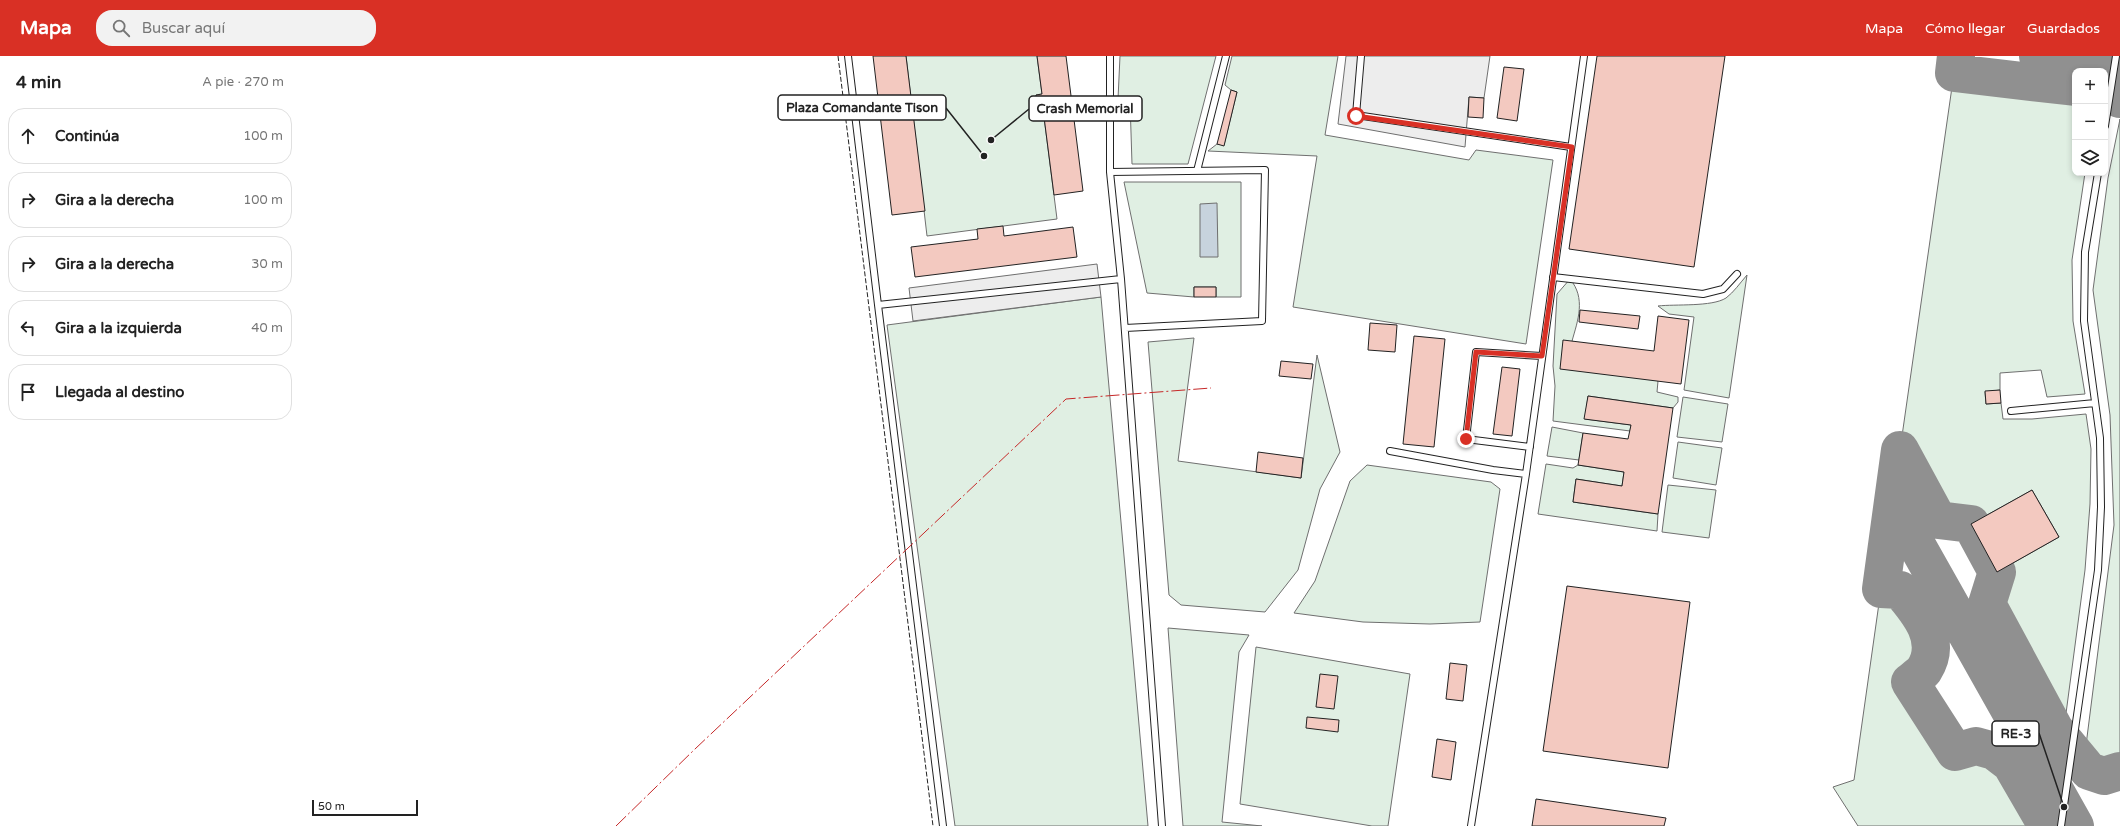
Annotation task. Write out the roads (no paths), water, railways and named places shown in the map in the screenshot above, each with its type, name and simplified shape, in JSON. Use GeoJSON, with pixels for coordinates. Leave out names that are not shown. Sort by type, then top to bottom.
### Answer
{"type":"FeatureCollection","features":[{"type":"Feature","properties":{"kind":"lane"},"geometry":{"type":"LineString","coordinates":[[848,56],[943,826]]}},
{"type":"Feature","properties":{"kind":"lane"},"geometry":{"type":"LineString","coordinates":[[1110,56],[1110,172],[1125,328],[1162,826]]}},
{"type":"Feature","properties":{"kind":"lane"},"geometry":{"type":"LineString","coordinates":[[1197,171],[1226,56]]}},
{"type":"Feature","properties":{"kind":"lane"},"geometry":{"type":"LineString","coordinates":[[1360,56],[1356,116],[1572,147]]}},
{"type":"Feature","properties":{"kind":"lane"},"geometry":{"type":"LineString","coordinates":[[1471,826],[1530,447],[1584,56]]}},
{"type":"Feature","properties":{"kind":"lane"},"geometry":{"type":"LineString","coordinates":[[2108,107],[2116,56]]}},
{"type":"Feature","properties":{"kind":"lane"},"geometry":{"type":"LineString","coordinates":[[1110,172],[1265,170],[1262,320],[1125,328]]}},
{"type":"Feature","properties":{"kind":"lane"},"geometry":{"type":"LineString","coordinates":[[2061,826],[2098,570],[2101,507],[2100,438],[2084,321],[2085,252],[2098,176]]}},
{"type":"Feature","properties":{"kind":"lane"},"geometry":{"type":"LineString","coordinates":[[1553,277],[1703,294],[1723,289],[1737,274]]}},
{"type":"Feature","properties":{"kind":"lane"},"geometry":{"type":"LineString","coordinates":[[878,305],[1121,279]]}},
{"type":"Feature","properties":{"kind":"lane"},"geometry":{"type":"LineString","coordinates":[[1530,447],[1466,439],[1476,352],[1542,356]]}},
{"type":"Feature","properties":{"kind":"lane"},"geometry":{"type":"LineString","coordinates":[[2012,411],[2095,403]]}},
{"type":"Feature","properties":{"kind":"lane"},"geometry":{"type":"LineString","coordinates":[[1390,451],[1493,470],[1526,474]]}},
{"type":"Feature","properties":{"kind":"place","name":"Crash Memorial"},"geometry":{"type":"Point","coordinates":[991,140]}},
{"type":"Feature","properties":{"kind":"place","name":"Plaza Comandante Tison"},"geometry":{"type":"Point","coordinates":[984,156]}},
{"type":"Feature","properties":{"kind":"place","name":"RE-3"},"geometry":{"type":"Point","coordinates":[2064,807]}}]}
